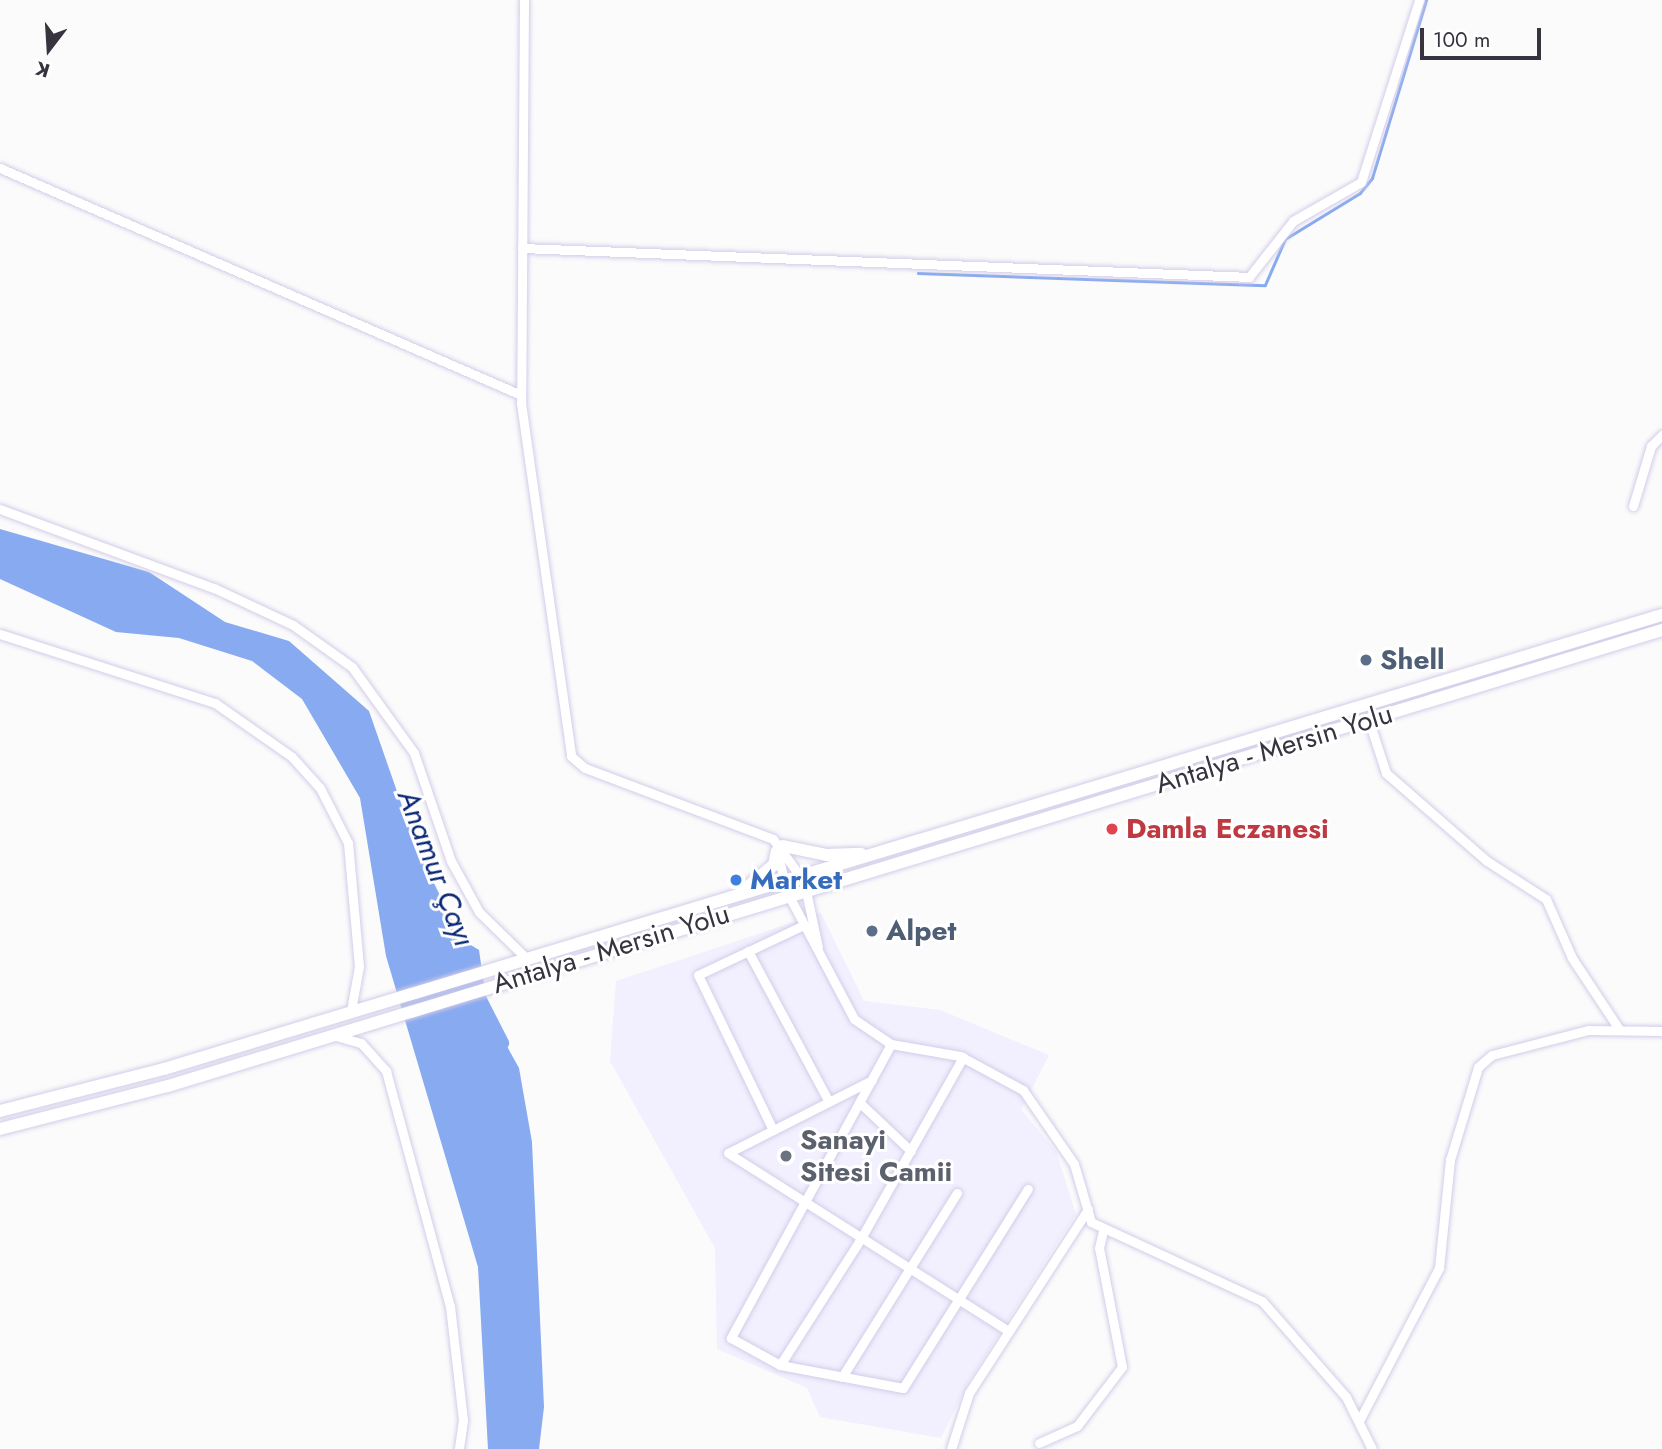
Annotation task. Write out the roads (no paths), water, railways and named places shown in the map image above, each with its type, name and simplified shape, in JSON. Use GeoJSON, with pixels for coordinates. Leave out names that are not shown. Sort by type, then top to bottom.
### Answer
{"type":"FeatureCollection","features":[{"type":"Feature","properties":{"kind":"highway","name":"Antalya - Mersin Yolu"},"geometry":{"type":"LineString","coordinates":[[0,1111],[882,853],[1662,615]]}},
{"type":"Feature","properties":{"kind":"highway","name":"Antalya - Mersin Yolu"},"geometry":{"type":"LineString","coordinates":[[0,1129],[331,1034],[1662,630]]}},
{"type":"Feature","properties":{"kind":"highway"},"geometry":{"type":"LineString","coordinates":[[738,894],[769,871],[778,845],[826,855],[882,853]]}},
{"type":"Feature","properties":{"kind":"highway"},"geometry":{"type":"LineString","coordinates":[[800,876],[806,891]]}},
{"type":"Feature","properties":{"kind":"highway"},"geometry":{"type":"LineString","coordinates":[[784,881],[789,896]]}},
{"type":"Feature","properties":{"kind":"street"},"geometry":{"type":"LineString","coordinates":[[524,0],[521,395],[571,756],[585,768],[778,845],[800,876]]}},
{"type":"Feature","properties":{"kind":"street"},"geometry":{"type":"LineString","coordinates":[[522,248],[1249,277],[1293,220],[1361,182],[1419,0]]}},
{"type":"Feature","properties":{"kind":"street"},"geometry":{"type":"LineString","coordinates":[[0,168],[521,395]]}},
{"type":"Feature","properties":{"kind":"street"},"geometry":{"type":"LineString","coordinates":[[1633,506],[1651,446],[1662,435]]}},
{"type":"Feature","properties":{"kind":"street"},"geometry":{"type":"LineString","coordinates":[[0,509],[214,589],[293,625],[352,667],[414,753],[451,861],[479,912],[519,957]]}},
{"type":"Feature","properties":{"kind":"street"},"geometry":{"type":"LineString","coordinates":[[0,634],[215,703],[292,757],[320,788],[348,843],[359,966],[355,1009]]}},
{"type":"Feature","properties":{"kind":"street"},"geometry":{"type":"LineString","coordinates":[[1369,721],[1386,773],[1487,861],[1546,899],[1572,958],[1619,1029]]}},
{"type":"Feature","properties":{"kind":"street"},"geometry":{"type":"LineString","coordinates":[[778,845],[784,881]]}},
{"type":"Feature","properties":{"kind":"street"},"geometry":{"type":"LineString","coordinates":[[806,891],[820,957]]}},
{"type":"Feature","properties":{"kind":"street"},"geometry":{"type":"LineString","coordinates":[[789,896],[854,1019],[891,1044],[963,1057],[1023,1090],[1046,1117],[1074,1164],[1088,1209],[1103,1231],[1262,1301],[1360,1419],[1373,1449]]}},
{"type":"Feature","properties":{"kind":"street"},"geometry":{"type":"LineString","coordinates":[[773,1130],[698,975],[804,925]]}},
{"type":"Feature","properties":{"kind":"street"},"geometry":{"type":"LineString","coordinates":[[748,951],[829,1102]]}},
{"type":"Feature","properties":{"kind":"street"},"geometry":{"type":"LineString","coordinates":[[1360,1419],[1439,1268],[1450,1160],[1470,1078],[1492,1055],[1569,1034],[1619,1029],[1662,1031]]}},
{"type":"Feature","properties":{"kind":"street"},"geometry":{"type":"LineString","coordinates":[[331,1034],[361,1043],[386,1070],[450,1306],[463,1420],[459,1449]]}},
{"type":"Feature","properties":{"kind":"street"},"geometry":{"type":"LineString","coordinates":[[891,1044],[731,1338],[780,1365],[903,1388],[1028,1189]]}},
{"type":"Feature","properties":{"kind":"street"},"geometry":{"type":"LineString","coordinates":[[780,1365],[860,1240],[963,1057]]}},
{"type":"Feature","properties":{"kind":"street"},"geometry":{"type":"LineString","coordinates":[[872,1080],[728,1153],[860,1240],[1007,1330]]}},
{"type":"Feature","properties":{"kind":"street"},"geometry":{"type":"LineString","coordinates":[[860,1103],[911,1151]]}},
{"type":"Feature","properties":{"kind":"street"},"geometry":{"type":"LineString","coordinates":[[842,1377],[957,1193]]}},
{"type":"Feature","properties":{"kind":"street"},"geometry":{"type":"LineString","coordinates":[[951,1449],[969,1393],[1007,1330],[1088,1209]]}},
{"type":"Feature","properties":{"kind":"street"},"geometry":{"type":"LineString","coordinates":[[1039,1443],[1077,1426],[1122,1367],[1099,1248],[1103,1231]]}},
{"type":"Feature","properties":{"kind":"water"},"geometry":{"type":"Polygon","coordinates":[[[0,529],[149,572],[225,622],[289,641],[369,711],[416,846],[461,939],[479,950],[488,1012],[519,1068],[532,1142],[544,1407],[539,1449],[488,1449],[478,1267],[386,956],[360,798],[302,699],[252,661],[179,638],[116,632],[0,579],[0,529]]]}},
{"type":"Feature","properties":{"kind":"waterway"},"geometry":{"type":"LineString","coordinates":[[918,273],[1265,285],[1285,239],[1360,193],[1372,178],[1426,0]]}},
{"type":"Feature","properties":{"kind":"waterway","name":"Anamur Çayı"},"geometry":{"type":"LineString","coordinates":[[478,996],[502,1043]]}},
{"type":"Feature","properties":{"kind":"place","name":"Shell"},"geometry":{"type":"Point","coordinates":[1366,660]}},
{"type":"Feature","properties":{"kind":"place","name":"Damla Eczanesi"},"geometry":{"type":"Point","coordinates":[1112,829]}},
{"type":"Feature","properties":{"kind":"place","name":"Market"},"geometry":{"type":"Point","coordinates":[736,880]}},
{"type":"Feature","properties":{"kind":"place","name":"Alpet"},"geometry":{"type":"Point","coordinates":[872,931]}},
{"type":"Feature","properties":{"kind":"place","name":"Sanayi Sitesi Camii"},"geometry":{"type":"Point","coordinates":[786,1156]}}]}
